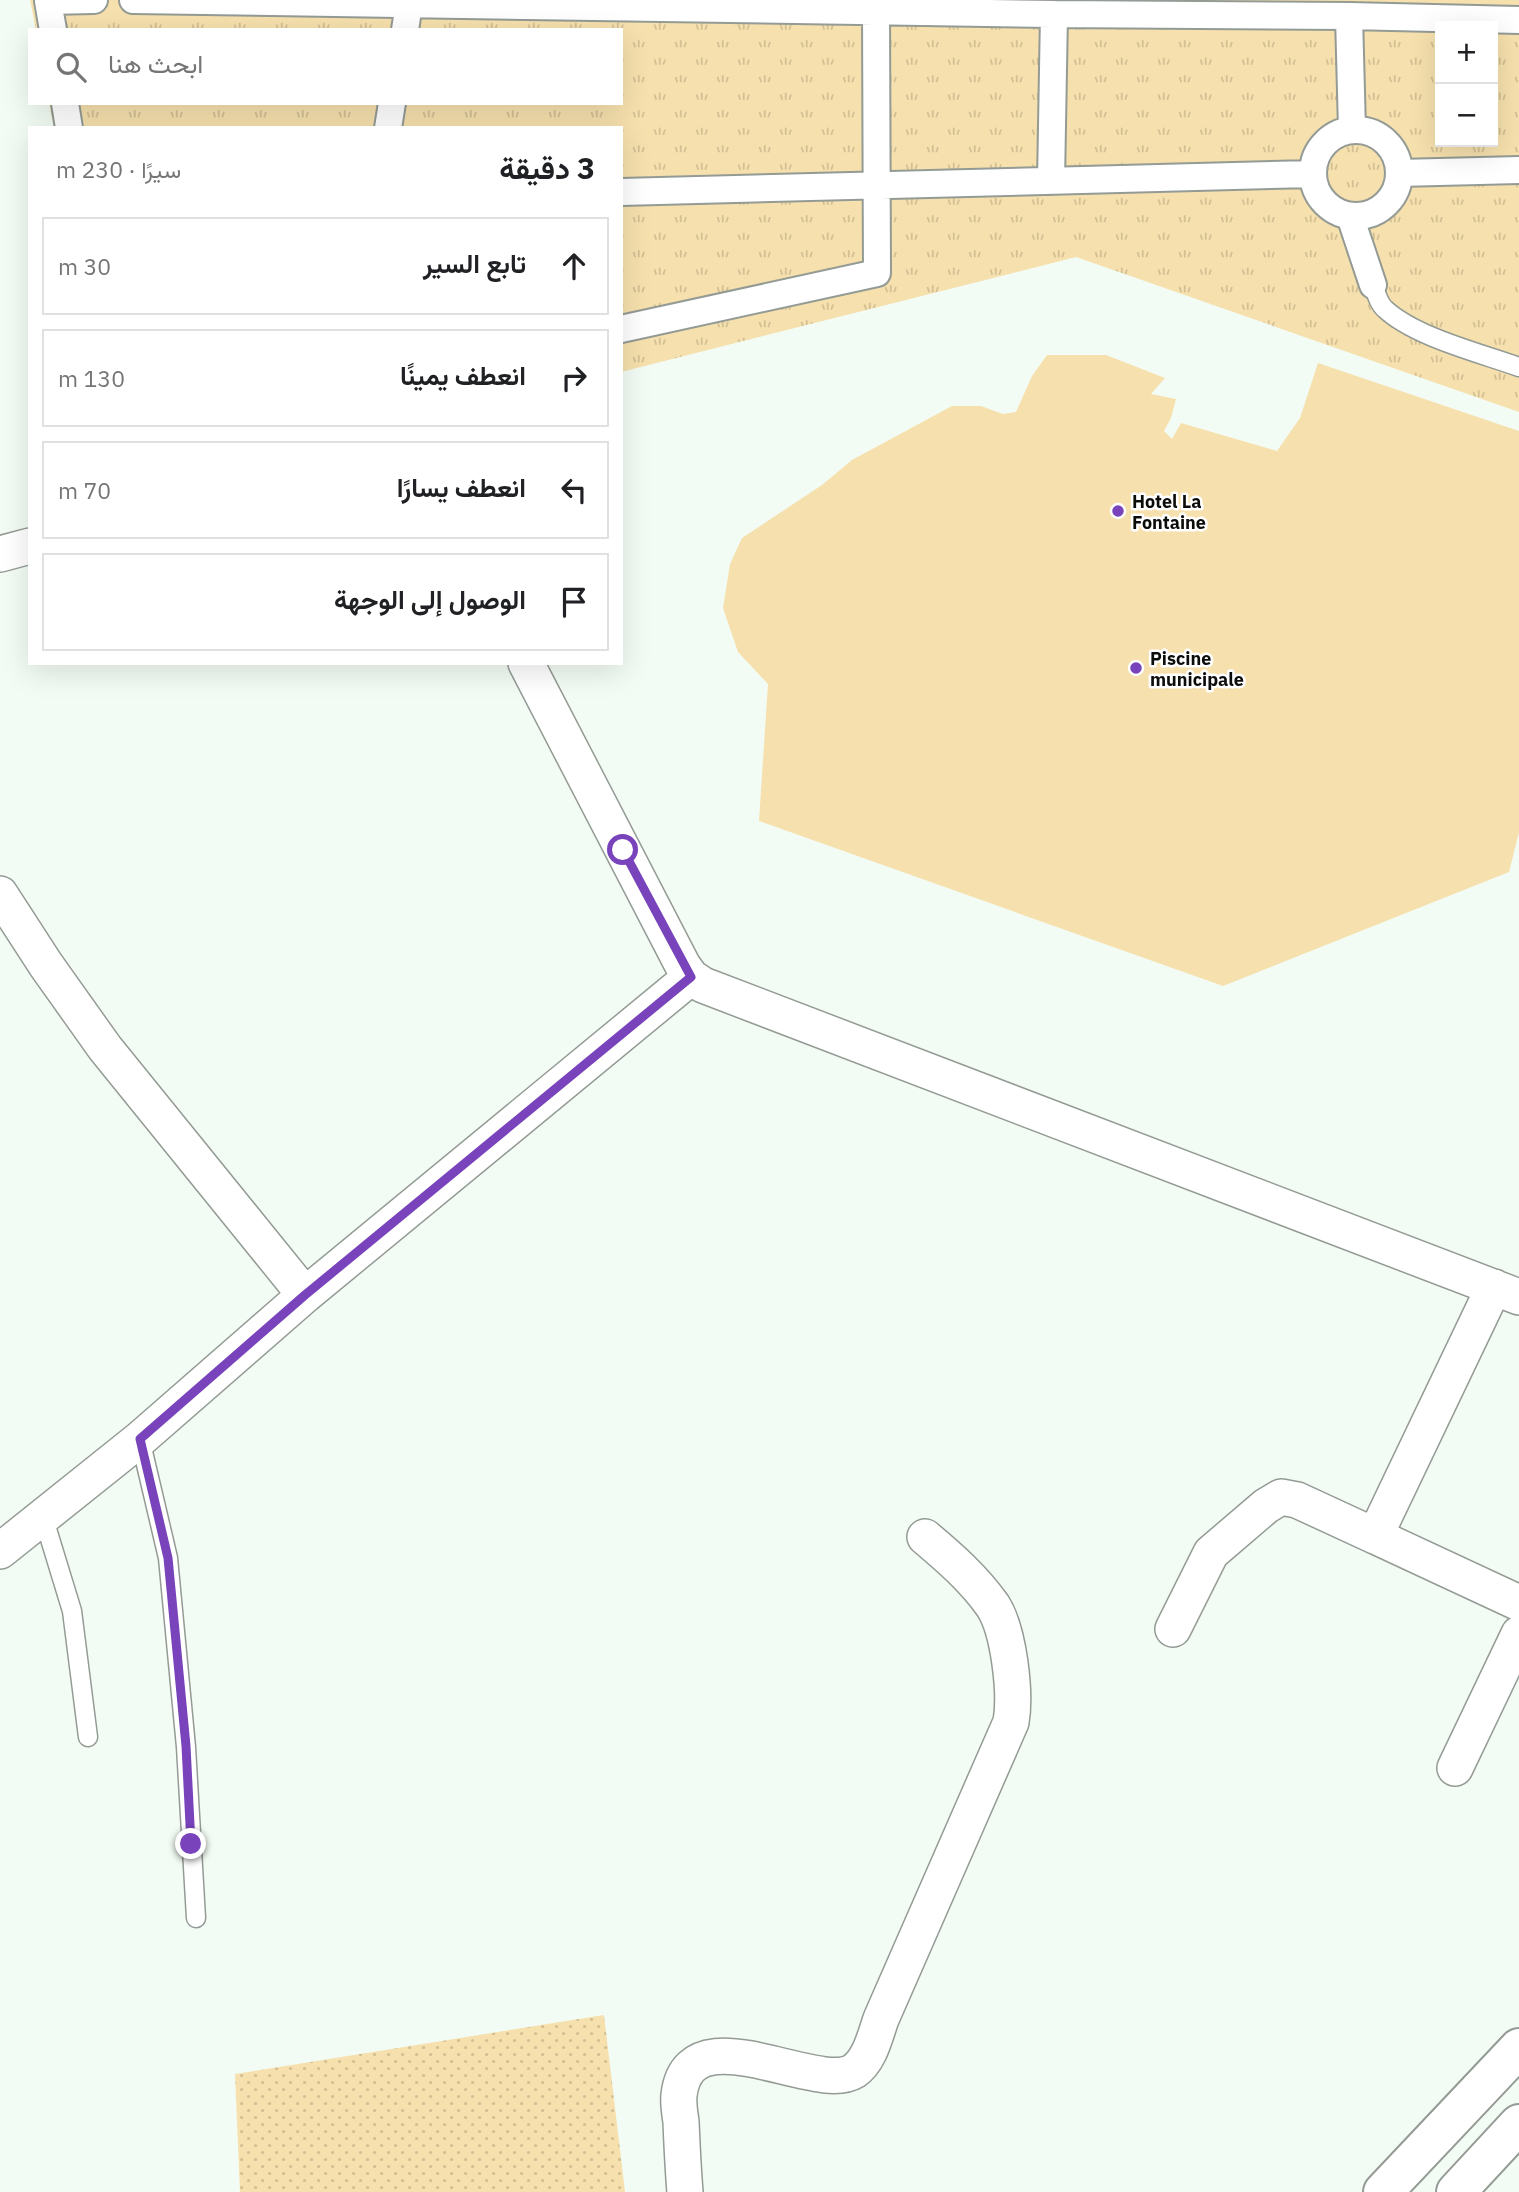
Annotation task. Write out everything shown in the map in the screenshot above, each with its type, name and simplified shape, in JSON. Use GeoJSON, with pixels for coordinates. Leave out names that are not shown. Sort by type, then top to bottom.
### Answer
{"type":"FeatureCollection","features":[{"type":"Feature","properties":{"kind":"street"},"geometry":{"type":"LineString","coordinates":[[53,28],[48,1],[94,0]]}},
{"type":"Feature","properties":{"kind":"street"},"geometry":{"type":"LineString","coordinates":[[133,0],[407,17],[876,12],[1519,20]]}},
{"type":"Feature","properties":{"kind":"street"},"geometry":{"type":"LineString","coordinates":[[623,329],[877,273],[876,12]]}},
{"type":"Feature","properties":{"kind":"street"},"geometry":{"type":"LineString","coordinates":[[1051,181],[1054,15]]}},
{"type":"Feature","properties":{"kind":"street"},"geometry":{"type":"LineString","coordinates":[[1349,16],[1352,130]]}},
{"type":"Feature","properties":{"kind":"street"},"geometry":{"type":"LineString","coordinates":[[65,105],[69,126]]}},
{"type":"Feature","properties":{"kind":"street"},"geometry":{"type":"LineString","coordinates":[[388,126],[392,105]]}},
{"type":"Feature","properties":{"kind":"street"},"geometry":{"type":"LineString","coordinates":[[1352,130],[1377,136],[1389,146],[1399,173],[1396,189],[1388,202],[1377,211],[1363,216],[1350,216],[1336,211],[1324,202],[1316,189],[1313,174],[1318,154],[1327,142],[1352,130]]}},
{"type":"Feature","properties":{"kind":"street"},"geometry":{"type":"LineString","coordinates":[[1399,173],[1519,170]]}},
{"type":"Feature","properties":{"kind":"street"},"geometry":{"type":"LineString","coordinates":[[623,192],[1313,174]]}},
{"type":"Feature","properties":{"kind":"street"},"geometry":{"type":"LineString","coordinates":[[1350,216],[1373,285]]}},
{"type":"Feature","properties":{"kind":"street"},"geometry":{"type":"LineString","coordinates":[[0,554],[28,547]]}},
{"type":"Feature","properties":{"kind":"street"},"geometry":{"type":"LineString","coordinates":[[527,665],[691,977],[719,993],[1506,1292],[1375,1536]]}},
{"type":"Feature","properties":{"kind":"street"},"geometry":{"type":"LineString","coordinates":[[0,894],[105,1048],[305,1295]]}},
{"type":"Feature","properties":{"kind":"street"},"geometry":{"type":"LineString","coordinates":[[0,1551],[140,1439],[305,1295],[691,977]]}},
{"type":"Feature","properties":{"kind":"street"},"geometry":{"type":"LineString","coordinates":[[1173,1629],[1211,1553],[1266,1506],[1281,1497],[1297,1500],[1519,1603]]}},
{"type":"Feature","properties":{"kind":"street"},"geometry":{"type":"LineString","coordinates":[[685,2192],[679,2094],[687,2073],[700,2061],[713,2056],[743,2058],[839,2076],[855,2070],[870,2052],[880,2019],[1011,1722],[1014,1702],[1007,1647],[994,1608],[964,1570],[925,1537]]}},
{"type":"Feature","properties":{"kind":"street"},"geometry":{"type":"LineString","coordinates":[[1455,1768],[1519,1634]]}},
{"type":"Feature","properties":{"kind":"street"},"geometry":{"type":"LineString","coordinates":[[1383,2192],[1519,2048]]}},
{"type":"Feature","properties":{"kind":"street"},"geometry":{"type":"LineString","coordinates":[[1456,2192],[1519,2124]]}},
{"type":"Feature","properties":{"kind":"lane"},"geometry":{"type":"LineString","coordinates":[[1373,285],[1383,308],[1409,325],[1442,340],[1519,367]]}},
{"type":"Feature","properties":{"kind":"lane"},"geometry":{"type":"LineString","coordinates":[[140,1439],[168,1558],[186,1746],[196,1917]]}},
{"type":"Feature","properties":{"kind":"lane"},"geometry":{"type":"LineString","coordinates":[[43,1516],[72,1611],[88,1737]]}},
{"type":"Feature","properties":{"kind":"green space"},"geometry":{"type":"Polygon","coordinates":[[[30,0],[1519,0],[1519,412],[1076,257],[623,371],[623,126],[54,126],[49,105],[623,105],[623,28],[36,28],[30,0]]]}},
{"type":"Feature","properties":{"kind":"green space","name":"Piscine municipale"},"geometry":{"type":"Polygon","coordinates":[[[1047,355],[1106,355],[1165,378],[1151,394],[1176,399],[1164,431],[1172,439],[1181,423],[1277,451],[1300,418],[1318,363],[1519,431],[1519,832],[1509,872],[1223,986],[759,821],[768,684],[738,652],[723,608],[730,564],[742,538],[822,485],[852,460],[952,406],[981,406],[1003,414],[1016,412],[1032,376],[1047,355]]]}},
{"type":"Feature","properties":{"kind":"green space"},"geometry":{"type":"Polygon","coordinates":[[[604,2015],[625,2192],[240,2192],[235,2074],[604,2015]]]}},
{"type":"Feature","properties":{"kind":"place","name":"Hotel La Fontaine"},"geometry":{"type":"Point","coordinates":[1118,511]}},
{"type":"Feature","properties":{"kind":"place","name":"Piscine municipale"},"geometry":{"type":"Point","coordinates":[1136,668]}},
{"type":"Feature","properties":{"kind":"route"},"geometry":{"type":"LineString","coordinates":[[191,1844],[186,1746],[168,1558],[140,1439],[305,1295],[691,977],[623,850]]}}]}
